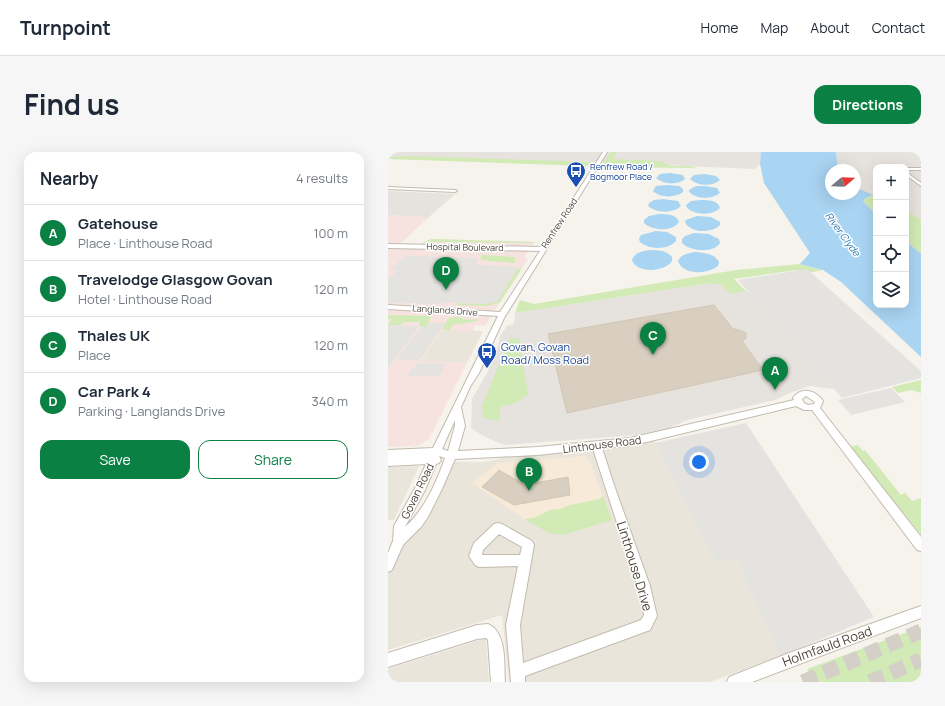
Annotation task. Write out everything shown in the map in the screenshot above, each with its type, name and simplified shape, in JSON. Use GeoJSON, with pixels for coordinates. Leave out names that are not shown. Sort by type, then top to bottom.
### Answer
{"type":"FeatureCollection","features":[{"type":"Feature","properties":{"kind":"street","name":"Renfrew Road"},"geometry":{"type":"LineString","coordinates":[[502,314],[605,152]]}},
{"type":"Feature","properties":{"kind":"street"},"geometry":{"type":"LineString","coordinates":[[909,169],[921,168]]}},
{"type":"Feature","properties":{"kind":"street"},"geometry":{"type":"LineString","coordinates":[[909,175],[921,185]]}},
{"type":"Feature","properties":{"kind":"street"},"geometry":{"type":"LineString","coordinates":[[388,188],[455,191]]}},
{"type":"Feature","properties":{"kind":"street","name":"Hospital Boulevard"},"geometry":{"type":"LineString","coordinates":[[388,246],[541,251]]}},
{"type":"Feature","properties":{"kind":"street","name":"Hospital Boulevard"},"geometry":{"type":"LineString","coordinates":[[388,249],[541,251]]}},
{"type":"Feature","properties":{"kind":"street","name":"Langlands Drive"},"geometry":{"type":"LineString","coordinates":[[388,307],[502,314]]}},
{"type":"Feature","properties":{"kind":"street","name":"Govan Road"},"geometry":{"type":"LineString","coordinates":[[388,566],[399,541],[400,526],[420,490],[441,440],[502,314]]}},
{"type":"Feature","properties":{"kind":"street","name":"Linthouse Road"},"geometry":{"type":"LineString","coordinates":[[434,457],[538,451],[630,442],[798,402],[797,398],[800,395],[811,394],[819,401],[819,404],[815,408]]}},
{"type":"Feature","properties":{"kind":"street"},"geometry":{"type":"LineString","coordinates":[[798,402],[807,408],[815,408],[921,546]]}},
{"type":"Feature","properties":{"kind":"street"},"geometry":{"type":"LineString","coordinates":[[399,541],[419,521],[438,486],[451,455],[460,425],[457,408]]}},
{"type":"Feature","properties":{"kind":"street","name":"Linthouse Drive"},"geometry":{"type":"LineString","coordinates":[[526,560],[513,625],[518,677],[645,625],[651,616],[645,588],[605,476],[596,446]]}},
{"type":"Feature","properties":{"kind":"street"},"geometry":{"type":"LineString","coordinates":[[388,454],[434,457]]}},
{"type":"Feature","properties":{"kind":"street"},"geometry":{"type":"LineString","coordinates":[[388,462],[434,457]]}},
{"type":"Feature","properties":{"kind":"street","name":"Holmfauld Road"},"geometry":{"type":"LineString","coordinates":[[734,682],[789,660],[921,612]]}},
{"type":"Feature","properties":{"kind":"street"},"geometry":{"type":"LineString","coordinates":[[388,660],[477,632],[488,631],[493,635],[495,640],[498,682]]}},
{"type":"Feature","properties":{"kind":"shaded area"},"geometry":{"type":"Polygon","coordinates":[[[388,152],[761,152],[760,164],[754,169],[594,162],[388,157],[388,152]]]}},
{"type":"Feature","properties":{"kind":"shaded area"},"geometry":{"type":"Polygon","coordinates":[[[836,152],[921,152],[921,219],[909,213],[909,164],[873,164],[873,196],[861,190],[861,164],[837,164],[836,152]]]}},
{"type":"Feature","properties":{"kind":"shaded area"},"geometry":{"type":"Polygon","coordinates":[[[388,191],[455,194],[429,217],[402,216],[388,215],[388,191]]]}},
{"type":"Feature","properties":{"kind":"shaded area"},"geometry":{"type":"Polygon","coordinates":[[[388,215],[429,217],[400,244],[420,244],[431,239],[535,242],[524,257],[528,259],[485,326],[475,325],[473,331],[442,330],[420,361],[467,363],[429,439],[418,446],[388,447],[388,215]]]}},
{"type":"Feature","properties":{"kind":"shaded area"},"geometry":{"type":"Polygon","coordinates":[[[403,257],[475,258],[478,260],[476,265],[514,266],[513,268],[518,268],[497,301],[486,304],[443,302],[442,304],[388,303],[388,280],[396,271],[390,271],[403,257]]]}},
{"type":"Feature","properties":{"kind":"shaded area"},"geometry":{"type":"Polygon","coordinates":[[[807,269],[921,371],[921,378],[842,398],[738,280],[807,269]]]}},
{"type":"Feature","properties":{"kind":"shaded area"},"geometry":{"type":"Polygon","coordinates":[[[711,283],[721,285],[731,294],[746,291],[750,293],[834,389],[809,386],[775,400],[687,420],[664,430],[637,435],[504,445],[483,436],[471,428],[472,399],[496,354],[500,336],[507,326],[514,324],[515,313],[711,283]]]}},
{"type":"Feature","properties":{"kind":"shaded area"},"geometry":{"type":"Polygon","coordinates":[[[430,323],[445,323],[419,361],[397,359],[421,327],[427,327],[430,323]]]}},
{"type":"Feature","properties":{"kind":"shaded area"},"geometry":{"type":"Polygon","coordinates":[[[388,325],[419,326],[388,369],[388,325]]]}},
{"type":"Feature","properties":{"kind":"shaded area"},"geometry":{"type":"Polygon","coordinates":[[[442,329],[483,331],[467,363],[420,362],[442,329]]]}},
{"type":"Feature","properties":{"kind":"shaded area"},"geometry":{"type":"Polygon","coordinates":[[[418,363],[446,364],[440,376],[407,376],[413,367],[415,367],[418,363]]]}},
{"type":"Feature","properties":{"kind":"shaded area"},"geometry":{"type":"Polygon","coordinates":[[[891,388],[905,402],[851,415],[838,400],[891,388]]]}},
{"type":"Feature","properties":{"kind":"shaded area"},"geometry":{"type":"Polygon","coordinates":[[[746,423],[874,617],[780,656],[736,559],[716,562],[655,443],[746,423]]]}},
{"type":"Feature","properties":{"kind":"shaded area"},"geometry":{"type":"Polygon","coordinates":[[[653,439],[716,562],[736,559],[780,656],[710,682],[509,682],[502,615],[388,650],[388,572],[400,544],[451,462],[485,462],[514,455],[653,439]]]}},
{"type":"Feature","properties":{"kind":"shaded area"},"geometry":{"type":"Polygon","coordinates":[[[584,456],[589,460],[603,496],[600,499],[570,505],[561,509],[550,510],[534,518],[524,519],[472,483],[498,463],[584,456]]]}},
{"type":"Feature","properties":{"kind":"shaded area"},"geometry":{"type":"Polygon","coordinates":[[[419,466],[394,520],[388,520],[388,467],[419,466]]]}},
{"type":"Feature","properties":{"kind":"shaded area"},"geometry":{"type":"Polygon","coordinates":[[[486,638],[489,682],[388,682],[388,669],[486,638]]]}},
{"type":"Feature","properties":{"kind":"green space"},"geometry":{"type":"Polygon","coordinates":[[[611,152],[617,152],[613,159],[660,161],[671,166],[690,166],[698,168],[600,167],[611,152]]]}},
{"type":"Feature","properties":{"kind":"green space"},"geometry":{"type":"Polygon","coordinates":[[[409,156],[594,162],[587,166],[388,159],[388,157],[409,156]]]}},
{"type":"Feature","properties":{"kind":"green space"},"geometry":{"type":"Polygon","coordinates":[[[873,195],[873,211],[863,201],[873,195]]]}},
{"type":"Feature","properties":{"kind":"green space"},"geometry":{"type":"Polygon","coordinates":[[[909,213],[921,219],[921,254],[909,244],[909,213]]]}},
{"type":"Feature","properties":{"kind":"green space"},"geometry":{"type":"Polygon","coordinates":[[[431,239],[535,242],[428,242],[420,244],[431,239]]]}},
{"type":"Feature","properties":{"kind":"green space"},"geometry":{"type":"Polygon","coordinates":[[[482,255],[515,257],[515,263],[480,259],[482,255]]]}},
{"type":"Feature","properties":{"kind":"green space"},"geometry":{"type":"Polygon","coordinates":[[[800,264],[823,270],[808,273],[797,270],[734,279],[746,291],[731,294],[721,285],[711,283],[515,313],[520,300],[534,304],[736,270],[800,264]]]}},
{"type":"Feature","properties":{"kind":"green space"},"geometry":{"type":"Polygon","coordinates":[[[518,268],[521,270],[500,302],[488,306],[457,305],[458,303],[486,304],[497,301],[518,268]]]}},
{"type":"Feature","properties":{"kind":"green space"},"geometry":{"type":"Polygon","coordinates":[[[388,315],[431,316],[427,327],[419,326],[420,322],[404,322],[400,325],[388,325],[392,319],[388,319],[388,315]]]}},
{"type":"Feature","properties":{"kind":"green space"},"geometry":{"type":"Polygon","coordinates":[[[449,318],[463,318],[463,320],[477,319],[478,321],[452,325],[450,330],[442,329],[449,318]]]}},
{"type":"Feature","properties":{"kind":"green space"},"geometry":{"type":"Polygon","coordinates":[[[510,338],[519,339],[528,394],[516,403],[500,407],[500,421],[483,418],[482,406],[510,338]]]}},
{"type":"Feature","properties":{"kind":"green space"},"geometry":{"type":"Polygon","coordinates":[[[921,380],[921,393],[911,390],[898,393],[892,387],[921,380]]]}},
{"type":"Feature","properties":{"kind":"green space"},"geometry":{"type":"Polygon","coordinates":[[[858,445],[863,451],[865,450],[901,495],[905,493],[912,501],[921,498],[921,535],[850,447],[858,445]]]}},
{"type":"Feature","properties":{"kind":"green space"},"geometry":{"type":"Polygon","coordinates":[[[603,496],[612,520],[563,535],[549,533],[524,519],[534,518],[550,510],[561,509],[570,505],[600,499],[603,496]]]}},
{"type":"Feature","properties":{"kind":"green space"},"geometry":{"type":"Polygon","coordinates":[[[921,627],[921,682],[814,682],[807,669],[921,627]]]}},
{"type":"Feature","properties":{"kind":"water","name":"River Clyde"},"geometry":{"type":"Polygon","coordinates":[[[761,152],[836,152],[837,164],[825,164],[825,200],[861,200],[861,190],[873,195],[863,201],[873,211],[873,308],[909,308],[909,244],[921,254],[921,357],[841,282],[823,270],[800,264],[810,253],[764,183],[760,164],[761,152]]]}},
{"type":"Feature","properties":{"kind":"water"},"geometry":{"type":"Polygon","coordinates":[[[670,173],[683,175],[685,179],[675,183],[667,183],[656,178],[660,174],[670,173]]]}},
{"type":"Feature","properties":{"kind":"water"},"geometry":{"type":"Polygon","coordinates":[[[705,174],[716,176],[720,180],[713,184],[705,185],[690,179],[694,175],[705,174]]]}},
{"type":"Feature","properties":{"kind":"water"},"geometry":{"type":"Polygon","coordinates":[[[656,186],[679,186],[683,189],[683,192],[672,196],[663,196],[653,191],[656,186]]]}},
{"type":"Feature","properties":{"kind":"water"},"geometry":{"type":"Polygon","coordinates":[[[696,186],[717,188],[720,193],[713,197],[704,198],[689,192],[689,190],[696,186]]]}},
{"type":"Feature","properties":{"kind":"water"},"geometry":{"type":"Polygon","coordinates":[[[663,199],[678,201],[681,206],[678,209],[664,212],[655,210],[648,206],[649,203],[654,200],[663,199]]]}},
{"type":"Feature","properties":{"kind":"water"},"geometry":{"type":"Polygon","coordinates":[[[710,200],[715,202],[720,208],[717,211],[704,214],[694,212],[687,208],[686,205],[691,201],[710,200]]]}},
{"type":"Feature","properties":{"kind":"water"},"geometry":{"type":"Polygon","coordinates":[[[659,214],[674,216],[679,222],[672,228],[667,229],[652,228],[644,223],[644,220],[649,216],[659,214]]]}},
{"type":"Feature","properties":{"kind":"water"},"geometry":{"type":"Polygon","coordinates":[[[697,216],[711,217],[720,222],[720,225],[717,228],[707,231],[692,229],[685,222],[686,220],[697,216]]]}},
{"type":"Feature","properties":{"kind":"water"},"geometry":{"type":"Polygon","coordinates":[[[656,231],[667,232],[676,237],[676,241],[668,246],[658,248],[644,245],[640,242],[639,239],[641,235],[656,231]]]}},
{"type":"Feature","properties":{"kind":"water"},"geometry":{"type":"Polygon","coordinates":[[[694,233],[709,234],[719,239],[720,243],[712,249],[701,250],[690,248],[682,243],[682,239],[685,236],[694,233]]]}},
{"type":"Feature","properties":{"kind":"water"},"geometry":{"type":"Polygon","coordinates":[[[650,250],[668,253],[672,257],[672,261],[664,267],[651,270],[639,268],[635,265],[632,260],[635,255],[642,251],[650,250]]]}},
{"type":"Feature","properties":{"kind":"water"},"geometry":{"type":"Polygon","coordinates":[[[696,252],[706,253],[715,257],[719,262],[718,266],[708,271],[696,272],[685,269],[681,266],[678,261],[683,255],[696,252]]]}},
{"type":"Feature","properties":{"kind":"building"},"geometry":{"type":"Polygon","coordinates":[[[714,305],[733,329],[746,333],[746,338],[742,341],[763,370],[567,413],[548,334],[714,305]]]}},
{"type":"Feature","properties":{"kind":"building"},"geometry":{"type":"Polygon","coordinates":[[[499,470],[525,485],[568,477],[570,495],[514,505],[482,487],[499,470]]]}},
{"type":"Feature","properties":{"kind":"tunnel"},"geometry":{"type":"LineString","coordinates":[[803,682],[921,631]]}},
{"type":"Feature","properties":{"kind":"tunnel"},"geometry":{"type":"LineString","coordinates":[[870,682],[921,660]]}},
{"type":"Feature","properties":{"kind":"place","name":"Renfrew Road / Bogmoor Place"},"geometry":{"type":"Point","coordinates":[576,188]}},
{"type":"Feature","properties":{"kind":"place","name":"Car Park 4"},"geometry":{"type":"Point","coordinates":[446,290]}},
{"type":"Feature","properties":{"kind":"place","name":"Thales UK"},"geometry":{"type":"Point","coordinates":[653,355]}},
{"type":"Feature","properties":{"kind":"place","name":"Govan, Govan Road/ Moss Road"},"geometry":{"type":"Point","coordinates":[487,369]}},
{"type":"Feature","properties":{"kind":"place","name":"Gatehouse"},"geometry":{"type":"Point","coordinates":[775,390]}},
{"type":"Feature","properties":{"kind":"place","name":"Travelodge Glasgow Govan"},"geometry":{"type":"Point","coordinates":[529,491]}}]}
